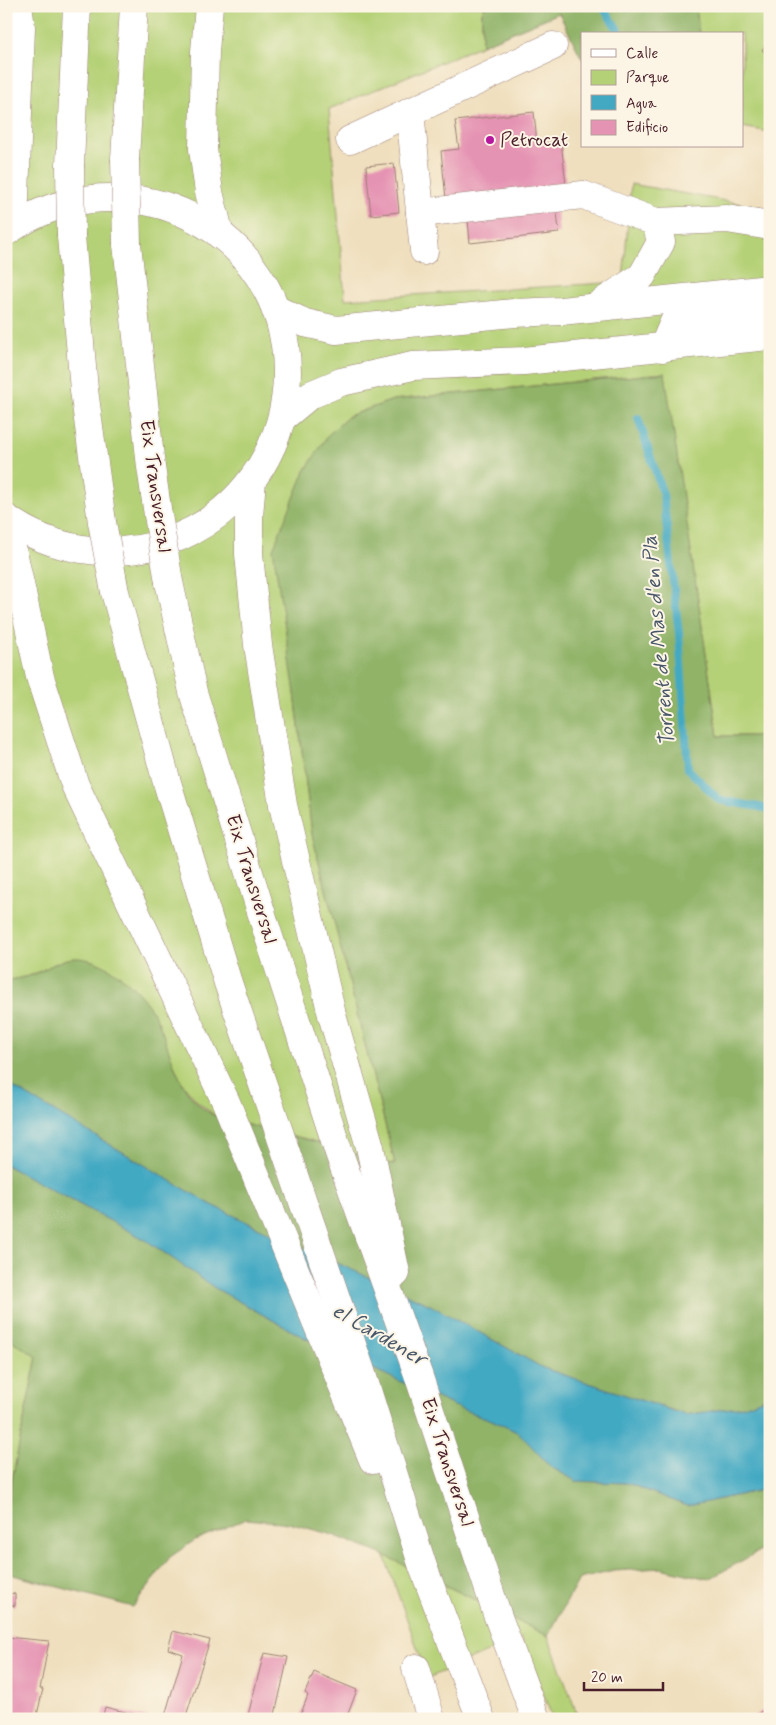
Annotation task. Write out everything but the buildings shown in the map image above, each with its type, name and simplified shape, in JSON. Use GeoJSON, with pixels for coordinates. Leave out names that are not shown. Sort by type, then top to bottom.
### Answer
{"type":"FeatureCollection","features":[{"type":"Feature","properties":{"kind":"main road"},"geometry":{"type":"LineString","coordinates":[[10,229],[22,27],[18,6]]}},
{"type":"Feature","properties":{"kind":"main road"},"geometry":{"type":"LineString","coordinates":[[77,6],[70,165],[71,236],[84,390],[102,522],[115,592],[166,779],[228,983],[360,1368],[423,1567],[481,1719]]}},
{"type":"Feature","properties":{"kind":"main road","name":"Eix Transversal"},"geometry":{"type":"LineString","coordinates":[[134,6],[125,159],[127,244],[158,515],[169,582],[194,692],[268,934],[339,1153],[418,1374],[497,1614],[536,1719]]}},
{"type":"Feature","properties":{"kind":"main road"},"geometry":{"type":"LineString","coordinates":[[208,6],[203,150],[209,192],[220,235]]}},
{"type":"Feature","properties":{"kind":"main road"},"geometry":{"type":"LineString","coordinates":[[350,140],[553,46]]}},
{"type":"Feature","properties":{"kind":"main road"},"geometry":{"type":"LineString","coordinates":[[410,112],[424,251]]}},
{"type":"Feature","properties":{"kind":"main road"},"geometry":{"type":"LineString","coordinates":[[420,213],[584,195],[656,222],[727,219],[770,226]]}},
{"type":"Feature","properties":{"kind":"main road"},"geometry":{"type":"LineString","coordinates":[[6,518],[36,536],[71,547],[97,551],[139,549],[169,541],[215,517],[231,504],[252,480],[268,455],[282,418],[287,390],[287,363],[283,336],[275,309],[266,290],[250,264],[236,249],[220,235],[194,218],[174,209],[144,200],[113,197],[61,204],[32,216],[10,229]]}},
{"type":"Feature","properties":{"kind":"main road"},"geometry":{"type":"LineString","coordinates":[[597,306],[642,276],[660,242],[656,222]]}},
{"type":"Feature","properties":{"kind":"main road"},"geometry":{"type":"LineString","coordinates":[[275,309],[305,323],[336,330],[770,289]]}},
{"type":"Feature","properties":{"kind":"main road"},"geometry":{"type":"LineString","coordinates":[[662,348],[674,322],[770,313]]}},
{"type":"Feature","properties":{"kind":"main road"},"geometry":{"type":"LineString","coordinates":[[282,418],[310,395],[341,382],[413,366],[524,360],[770,336]]}},
{"type":"Feature","properties":{"kind":"main road"},"geometry":{"type":"LineString","coordinates":[[252,480],[248,554],[258,645],[283,805],[332,1015],[370,1147],[418,1374]]}},
{"type":"Feature","properties":{"kind":"main road"},"geometry":{"type":"LineString","coordinates":[[6,537],[14,556],[40,677],[76,785],[226,1102],[363,1437],[423,1567]]}},
{"type":"Feature","properties":{"kind":"main road"},"geometry":{"type":"LineString","coordinates":[[416,1668],[431,1719]]}},
{"type":"Feature","properties":{"kind":"green space"},"geometry":{"type":"Polygon","coordinates":[[[6,6],[485,6],[482,13],[482,45],[329,109],[345,299],[623,282],[631,184],[770,209],[770,736],[718,736],[664,373],[393,400],[349,416],[295,693],[312,834],[395,1164],[385,1163],[306,1139],[256,1128],[214,1115],[197,1101],[181,1082],[159,1023],[139,994],[64,960],[29,976],[6,981],[6,6]]]}},
{"type":"Feature","properties":{"kind":"green space"},"geometry":{"type":"Polygon","coordinates":[[[485,6],[696,6],[699,32],[581,32],[581,57],[559,13],[482,45],[482,13],[485,6]]]}},
{"type":"Feature","properties":{"kind":"green space"},"geometry":{"type":"Polygon","coordinates":[[[696,6],[770,6],[770,132],[744,127],[744,32],[699,32],[696,6]]]}},
{"type":"Feature","properties":{"kind":"green space"},"geometry":{"type":"Polygon","coordinates":[[[665,373],[718,736],[770,736],[770,1396],[744,1406],[686,1415],[543,1368],[430,1305],[210,1204],[6,1083],[6,981],[35,974],[71,958],[90,960],[103,965],[125,980],[145,1000],[158,1022],[184,1085],[191,1096],[213,1115],[385,1163],[395,1164],[312,834],[295,693],[273,549],[305,471],[328,435],[349,416],[393,400],[665,373]]]}},
{"type":"Feature","properties":{"kind":"green space"},"geometry":{"type":"Polygon","coordinates":[[[6,1165],[146,1240],[215,1288],[305,1338],[519,1433],[551,1467],[576,1481],[627,1483],[688,1506],[770,1488],[770,1545],[709,1579],[660,1568],[614,1571],[579,1579],[548,1636],[384,1555],[333,1535],[289,1523],[246,1519],[195,1540],[170,1557],[133,1607],[6,1573],[6,1509],[37,1357],[6,1337],[6,1165]]]}},
{"type":"Feature","properties":{"kind":"green space"},"geometry":{"type":"Polygon","coordinates":[[[6,1337],[37,1356],[6,1509],[6,1337]]]}},
{"type":"Feature","properties":{"kind":"green space"},"geometry":{"type":"Polygon","coordinates":[[[384,1555],[548,1636],[579,1719],[553,1719],[521,1637],[428,1678],[384,1555]]]}},
{"type":"Feature","properties":{"kind":"water","name":"el Cardener"},"geometry":{"type":"Polygon","coordinates":[[[6,1083],[210,1204],[430,1305],[543,1368],[686,1415],[744,1406],[770,1396],[770,1488],[688,1506],[627,1483],[576,1481],[551,1467],[519,1433],[305,1338],[215,1288],[146,1240],[6,1165],[6,1083]]]}},
{"type":"Feature","properties":{"kind":"waterway","name":"Torrent de Mas d'en Pla"},"geometry":{"type":"LineString","coordinates":[[602,6],[620,32]]}},
{"type":"Feature","properties":{"kind":"waterway","name":"Torrent de Mas d'en Pla"},"geometry":{"type":"LineString","coordinates":[[638,418],[663,495],[679,634],[688,769],[719,800],[770,809]]}},
{"type":"Feature","properties":{"kind":"place","name":"Petrocat"},"geometry":{"type":"Point","coordinates":[490,140]}}]}
